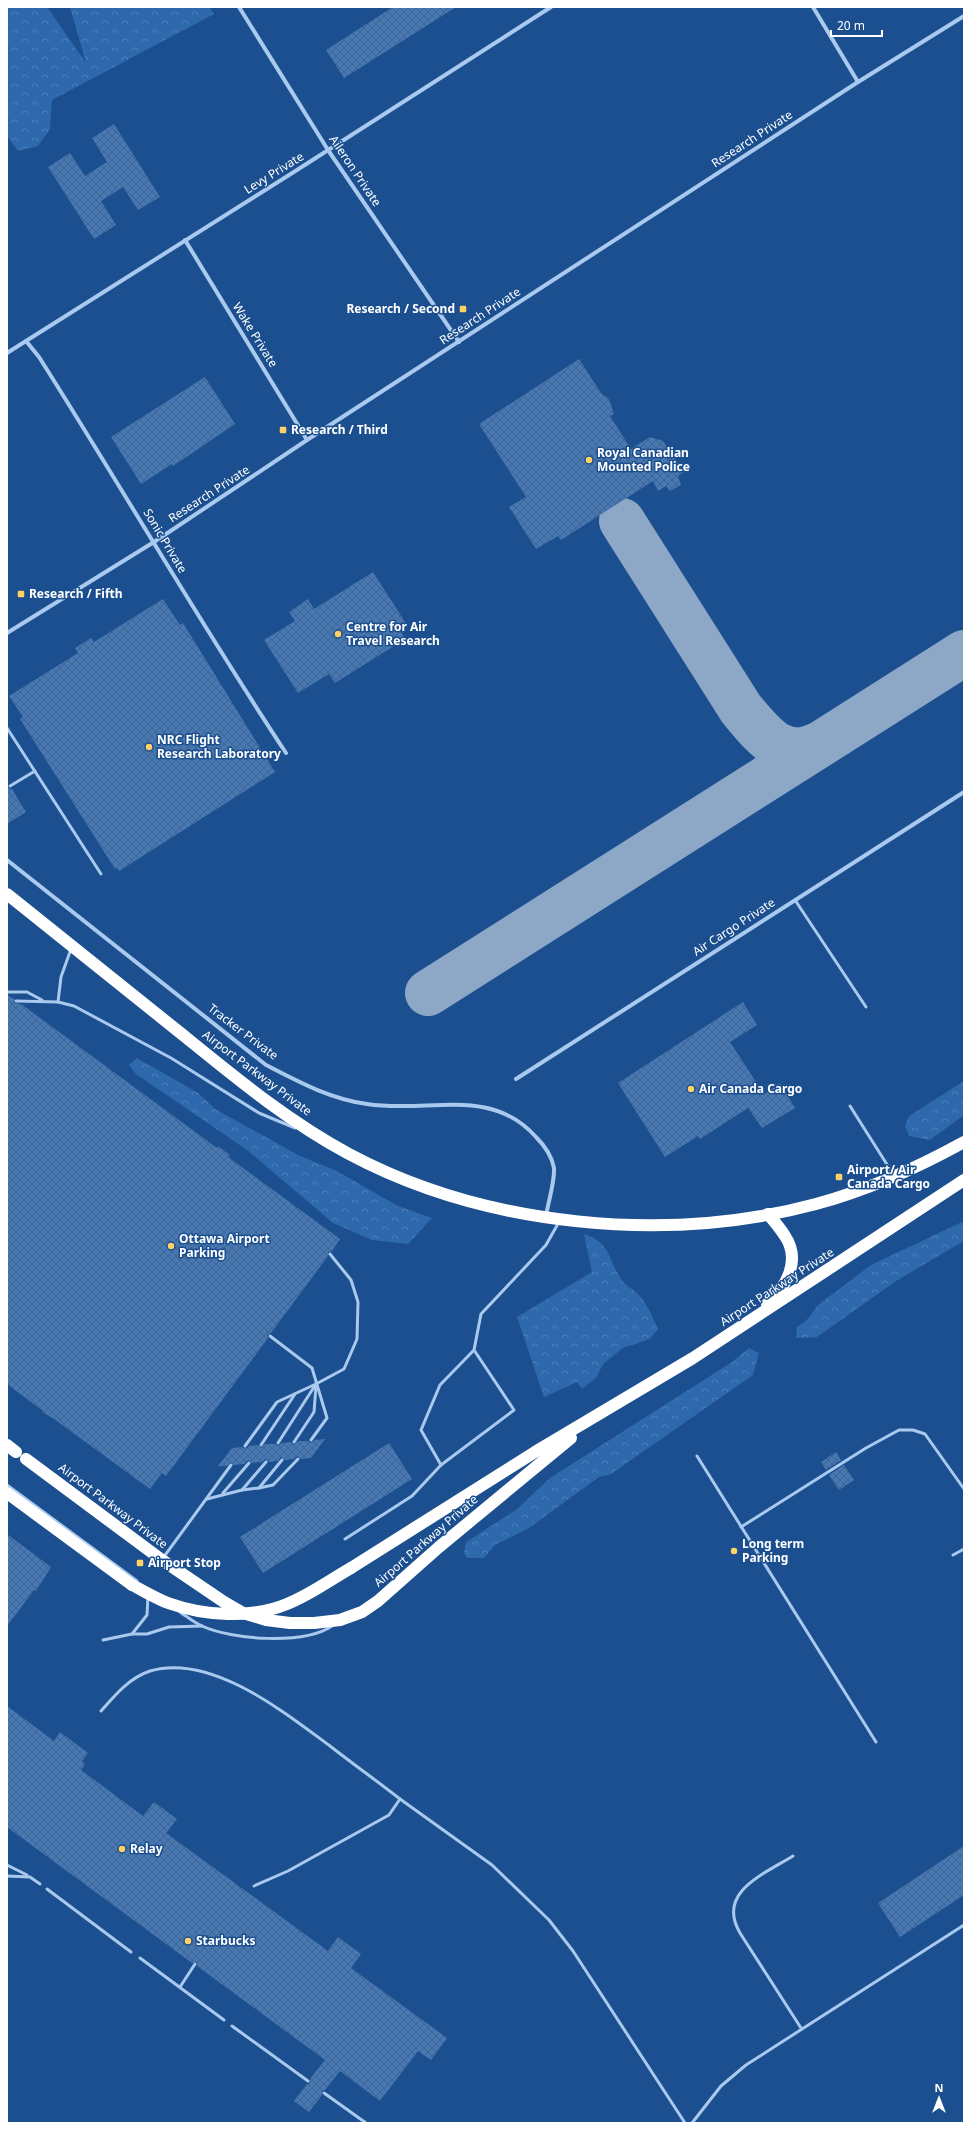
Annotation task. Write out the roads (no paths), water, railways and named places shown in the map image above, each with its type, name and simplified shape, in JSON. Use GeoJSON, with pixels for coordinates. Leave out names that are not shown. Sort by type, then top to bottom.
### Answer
{"type":"FeatureCollection","features":[{"type":"Feature","properties":{"kind":"highway","name":"Airport Parkway Private"},"geometry":{"type":"LineString","coordinates":[[7,894],[264,1099],[323,1138],[375,1167],[427,1188],[480,1204],[546,1217],[614,1224],[674,1224],[733,1220],[814,1204],[895,1177],[964,1142]]}},
{"type":"Feature","properties":{"kind":"highway","name":"Airport Parkway Private"},"geometry":{"type":"LineString","coordinates":[[7,1493],[132,1585],[168,1603],[192,1609],[237,1614],[263,1611],[286,1605],[307,1595],[534,1452],[602,1413],[738,1330],[964,1180]]}},
{"type":"Feature","properties":{"kind":"highway"},"geometry":{"type":"LineString","coordinates":[[738,1330],[774,1298],[790,1273],[793,1260],[791,1248],[786,1236],[768,1214]]}},
{"type":"Feature","properties":{"kind":"highway","name":"Airport Parkway Private"},"geometry":{"type":"LineString","coordinates":[[16,1452],[162,1560],[243,1613],[266,1620],[290,1624],[314,1624],[340,1620],[362,1612],[378,1601],[460,1529],[602,1413]]}},
{"type":"Feature","properties":{"kind":"street","name":"Aileron Private"},"geometry":{"type":"LineString","coordinates":[[239,7],[328,150],[458,342]]}},
{"type":"Feature","properties":{"kind":"street","name":"Levy Private"},"geometry":{"type":"LineString","coordinates":[[7,353],[551,7]]}},
{"type":"Feature","properties":{"kind":"street"},"geometry":{"type":"LineString","coordinates":[[813,7],[858,82]]}},
{"type":"Feature","properties":{"kind":"street","name":"Research Private"},"geometry":{"type":"LineString","coordinates":[[7,633],[154,542],[307,440],[858,82],[964,16]]}},
{"type":"Feature","properties":{"kind":"street","name":"Wake Private"},"geometry":{"type":"LineString","coordinates":[[185,240],[307,440]]}},
{"type":"Feature","properties":{"kind":"street","name":"Sonic Private"},"geometry":{"type":"LineString","coordinates":[[26,340],[58,388],[286,753]]}},
{"type":"Feature","properties":{"kind":"street","name":"Air Cargo Private"},"geometry":{"type":"LineString","coordinates":[[516,1079],[964,792]]}},
{"type":"Feature","properties":{"kind":"street","name":"Tracker Private"},"geometry":{"type":"LineString","coordinates":[[7,860],[266,1064],[321,1093],[368,1105],[416,1107],[477,1104],[493,1108],[521,1122],[542,1143],[554,1169],[546,1217]]}},
{"type":"Feature","properties":{"kind":"lane"},"geometry":{"type":"LineString","coordinates":[[7,728],[101,874]]}},
{"type":"Feature","properties":{"kind":"lane"},"geometry":{"type":"LineString","coordinates":[[10,786],[34,770]]}},
{"type":"Feature","properties":{"kind":"lane"},"geometry":{"type":"LineString","coordinates":[[795,900],[866,1007]]}},
{"type":"Feature","properties":{"kind":"lane"},"geometry":{"type":"LineString","coordinates":[[58,1002],[61,977],[72,946]]}},
{"type":"Feature","properties":{"kind":"lane"},"geometry":{"type":"LineString","coordinates":[[7,992],[27,992],[43,1001]]}},
{"type":"Feature","properties":{"kind":"lane"},"geometry":{"type":"LineString","coordinates":[[16,1001],[58,1002],[74,1006],[171,1058],[259,1114],[323,1138]]}},
{"type":"Feature","properties":{"kind":"lane"},"geometry":{"type":"LineString","coordinates":[[850,1106],[895,1177]]}},
{"type":"Feature","properties":{"kind":"lane"},"geometry":{"type":"LineString","coordinates":[[441,1465],[421,1430],[440,1385],[474,1350],[481,1314],[546,1246],[561,1219]]}},
{"type":"Feature","properties":{"kind":"lane"},"geometry":{"type":"LineString","coordinates":[[245,1446],[277,1402],[344,1369],[357,1339],[358,1302],[351,1280],[330,1254]]}},
{"type":"Feature","properties":{"kind":"lane"},"geometry":{"type":"LineString","coordinates":[[270,1336],[312,1368],[326,1418],[311,1440]]}},
{"type":"Feature","properties":{"kind":"lane"},"geometry":{"type":"LineString","coordinates":[[346,1539],[412,1496],[441,1465],[514,1410],[474,1350]]}},
{"type":"Feature","properties":{"kind":"lane"},"geometry":{"type":"LineString","coordinates":[[294,1442],[314,1412],[316,1384]]}},
{"type":"Feature","properties":{"kind":"lane"},"geometry":{"type":"LineString","coordinates":[[278,1443],[316,1384]]}},
{"type":"Feature","properties":{"kind":"lane"},"geometry":{"type":"LineString","coordinates":[[262,1445],[295,1394]]}},
{"type":"Feature","properties":{"kind":"lane"},"geometry":{"type":"LineString","coordinates":[[741,1527],[866,1448],[899,1430],[913,1430],[925,1434],[964,1489]]}},
{"type":"Feature","properties":{"kind":"lane"},"geometry":{"type":"LineString","coordinates":[[697,1456],[876,1742]]}},
{"type":"Feature","properties":{"kind":"lane"},"geometry":{"type":"LineString","coordinates":[[207,1499],[223,1493],[274,1485],[298,1459]]}},
{"type":"Feature","properties":{"kind":"lane"},"geometry":{"type":"LineString","coordinates":[[259,1488],[282,1460]]}},
{"type":"Feature","properties":{"kind":"lane"},"geometry":{"type":"LineString","coordinates":[[242,1490],[266,1462]]}},
{"type":"Feature","properties":{"kind":"lane"},"geometry":{"type":"LineString","coordinates":[[223,1493],[249,1464]]}},
{"type":"Feature","properties":{"kind":"lane"},"geometry":{"type":"LineString","coordinates":[[162,1560],[231,1465]]}},
{"type":"Feature","properties":{"kind":"lane"},"geometry":{"type":"LineString","coordinates":[[7,1485],[149,1591],[202,1626]]}},
{"type":"Feature","properties":{"kind":"lane"},"geometry":{"type":"LineString","coordinates":[[952,1555],[964,1549]]}},
{"type":"Feature","properties":{"kind":"lane"},"geometry":{"type":"LineString","coordinates":[[132,1634],[147,1615],[149,1591]]}},
{"type":"Feature","properties":{"kind":"lane"},"geometry":{"type":"LineString","coordinates":[[103,1640],[132,1634],[147,1634],[169,1627],[202,1626],[252,1637],[284,1639],[309,1636],[325,1630],[340,1620]]}},
{"type":"Feature","properties":{"kind":"lane"},"geometry":{"type":"LineString","coordinates":[[101,1710],[119,1690],[134,1679],[150,1671],[170,1668],[198,1671],[217,1676],[281,1710],[400,1799],[492,1865],[550,1920],[573,1951],[685,2123]]}},
{"type":"Feature","properties":{"kind":"lane"},"geometry":{"type":"LineString","coordinates":[[254,1886],[288,1871],[389,1815],[400,1799]]}},
{"type":"Feature","properties":{"kind":"lane"},"geometry":{"type":"LineString","coordinates":[[793,1856],[743,1889],[733,1903],[732,1917],[740,1933],[801,2028]]}},
{"type":"Feature","properties":{"kind":"lane"},"geometry":{"type":"LineString","coordinates":[[7,1865],[40,1884]]}},
{"type":"Feature","properties":{"kind":"lane"},"geometry":{"type":"LineString","coordinates":[[7,1876],[30,1877]]}},
{"type":"Feature","properties":{"kind":"lane"},"geometry":{"type":"LineString","coordinates":[[47,1889],[132,1952]]}},
{"type":"Feature","properties":{"kind":"lane"},"geometry":{"type":"LineString","coordinates":[[692,2123],[726,2082],[746,2065],[801,2028],[964,1925]]}},
{"type":"Feature","properties":{"kind":"lane"},"geometry":{"type":"LineString","coordinates":[[140,1958],[224,2020]]}},
{"type":"Feature","properties":{"kind":"lane"},"geometry":{"type":"LineString","coordinates":[[180,1987],[195,1964]]}},
{"type":"Feature","properties":{"kind":"lane"},"geometry":{"type":"LineString","coordinates":[[232,2026],[308,2082]]}},
{"type":"Feature","properties":{"kind":"lane"},"geometry":{"type":"LineString","coordinates":[[324,2093],[366,2123]]}},
{"type":"Feature","properties":{"kind":"place","name":"Research / Second"},"geometry":{"type":"Point","coordinates":[463,309]}},
{"type":"Feature","properties":{"kind":"place","name":"Research / Third"},"geometry":{"type":"Point","coordinates":[283,430]}},
{"type":"Feature","properties":{"kind":"place","name":"Royal Canadian Mounted Police"},"geometry":{"type":"Point","coordinates":[589,460]}},
{"type":"Feature","properties":{"kind":"place","name":"Research / Fifth"},"geometry":{"type":"Point","coordinates":[21,594]}},
{"type":"Feature","properties":{"kind":"place","name":"Centre for Air Travel Research"},"geometry":{"type":"Point","coordinates":[338,634]}},
{"type":"Feature","properties":{"kind":"place","name":"NRC Flight Research Laboratory"},"geometry":{"type":"Point","coordinates":[149,747]}},
{"type":"Feature","properties":{"kind":"place","name":"Air Canada Cargo"},"geometry":{"type":"Point","coordinates":[691,1089]}},
{"type":"Feature","properties":{"kind":"place","name":"Airport/ Air Canada Cargo"},"geometry":{"type":"Point","coordinates":[839,1177]}},
{"type":"Feature","properties":{"kind":"place","name":"Ottawa Airport Parking"},"geometry":{"type":"Point","coordinates":[171,1246]}},
{"type":"Feature","properties":{"kind":"place","name":"Long term Parking"},"geometry":{"type":"Point","coordinates":[734,1551]}},
{"type":"Feature","properties":{"kind":"place","name":"Airport Stop"},"geometry":{"type":"Point","coordinates":[140,1563]}},
{"type":"Feature","properties":{"kind":"place","name":"Relay"},"geometry":{"type":"Point","coordinates":[122,1849]}},
{"type":"Feature","properties":{"kind":"place","name":"Starbucks"},"geometry":{"type":"Point","coordinates":[188,1941]}}]}
